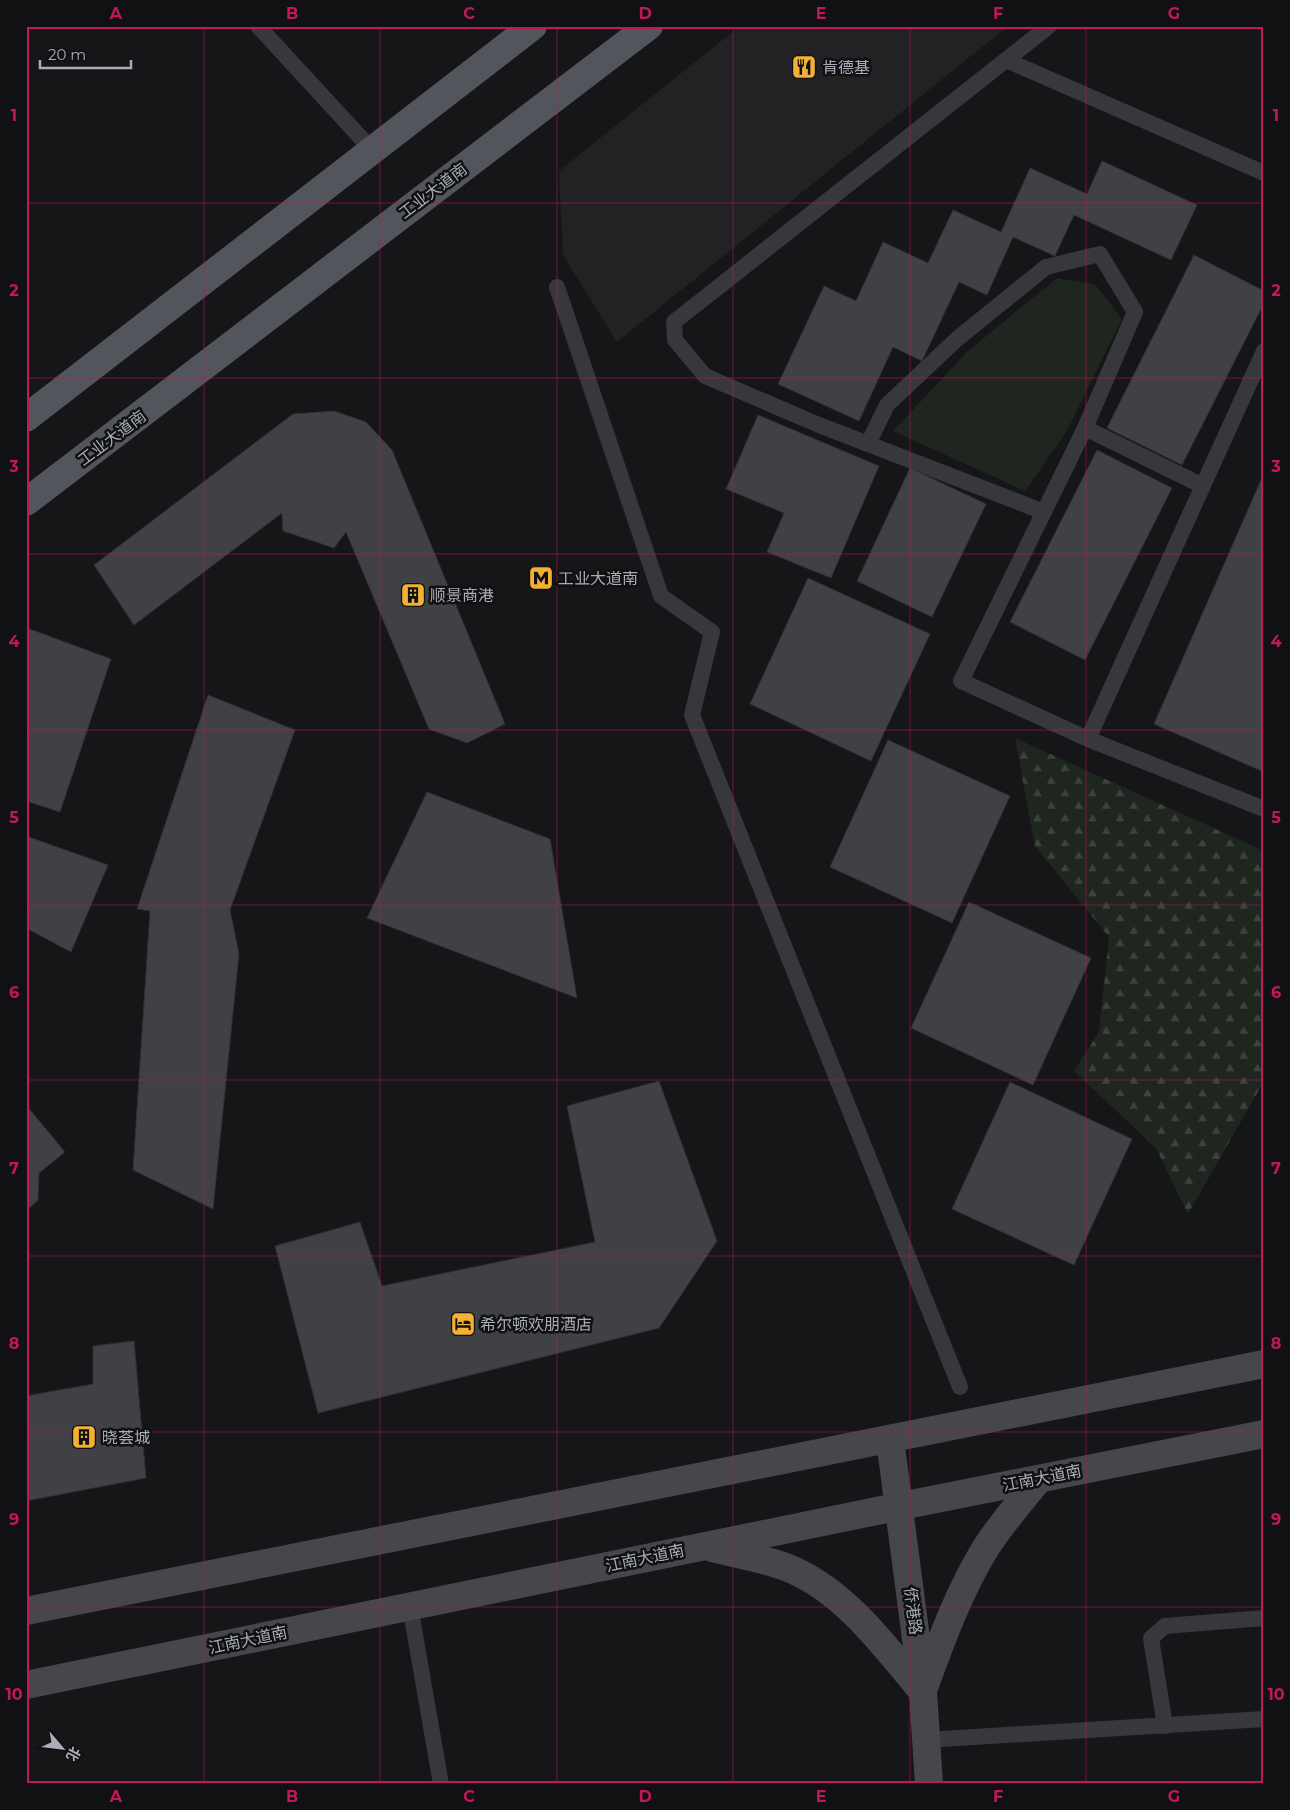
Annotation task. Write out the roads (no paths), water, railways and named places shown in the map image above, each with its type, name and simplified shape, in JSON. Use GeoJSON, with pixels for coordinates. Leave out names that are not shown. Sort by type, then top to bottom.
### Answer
{"type":"FeatureCollection","features":[{"type":"Feature","properties":{"kind":"main road"},"geometry":{"type":"LineString","coordinates":[[26,418],[532,26]]}},
{"type":"Feature","properties":{"kind":"main road","name":"工业大道南"},"geometry":{"type":"LineString","coordinates":[[26,502],[649,26]]}},
{"type":"Feature","properties":{"kind":"main road"},"geometry":{"type":"LineString","coordinates":[[26,1611],[1264,1364]]}},
{"type":"Feature","properties":{"kind":"main road","name":"江南大道南"},"geometry":{"type":"LineString","coordinates":[[26,1685],[900,1506],[1264,1434]]}},
{"type":"Feature","properties":{"kind":"main road","name":"侨港路"},"geometry":{"type":"LineString","coordinates":[[890,1440],[923,1692],[929,1784]]}},
{"type":"Feature","properties":{"kind":"main road"},"geometry":{"type":"LineString","coordinates":[[706,1546],[793,1570],[825,1587],[856,1616],[923,1692],[942,1638],[972,1572],[1003,1523],[1039,1479]]}},
{"type":"Feature","properties":{"kind":"lane"},"geometry":{"type":"LineString","coordinates":[[258,26],[373,151]]}},
{"type":"Feature","properties":{"kind":"lane"},"geometry":{"type":"LineString","coordinates":[[1044,512],[868,444],[705,376],[675,340],[674,322],[1049,26]]}},
{"type":"Feature","properties":{"kind":"lane"},"geometry":{"type":"LineString","coordinates":[[1006,60],[1264,174]]}},
{"type":"Feature","properties":{"kind":"lane"},"geometry":{"type":"LineString","coordinates":[[868,444],[887,405],[957,339],[1046,267],[1100,254],[1134,312],[1085,428],[961,681],[1088,739],[1264,809]]}},
{"type":"Feature","properties":{"kind":"lane"},"geometry":{"type":"LineString","coordinates":[[556,287],[661,596],[712,632],[692,715],[960,1387]]}},
{"type":"Feature","properties":{"kind":"lane"},"geometry":{"type":"LineString","coordinates":[[1088,739],[1264,351]]}},
{"type":"Feature","properties":{"kind":"lane"},"geometry":{"type":"LineString","coordinates":[[1085,428],[1203,486]]}},
{"type":"Feature","properties":{"kind":"lane"},"geometry":{"type":"LineString","coordinates":[[410,1606],[442,1784]]}},
{"type":"Feature","properties":{"kind":"lane"},"geometry":{"type":"LineString","coordinates":[[1165,1726],[1151,1638],[1166,1626],[1264,1618]]}},
{"type":"Feature","properties":{"kind":"lane"},"geometry":{"type":"LineString","coordinates":[[926,1740],[1264,1719]]}},
{"type":"Feature","properties":{"kind":"place","name":"肯德基"},"geometry":{"type":"Point","coordinates":[804,67]}},
{"type":"Feature","properties":{"kind":"place","name":"工业大道南"},"geometry":{"type":"Point","coordinates":[541,578]}},
{"type":"Feature","properties":{"kind":"place","name":"顺景商港"},"geometry":{"type":"Point","coordinates":[413,595]}},
{"type":"Feature","properties":{"kind":"place","name":"希尔顿欢朋酒店"},"geometry":{"type":"Point","coordinates":[463,1324]}},
{"type":"Feature","properties":{"kind":"place","name":"晓荟城"},"geometry":{"type":"Point","coordinates":[84,1437]}}]}
